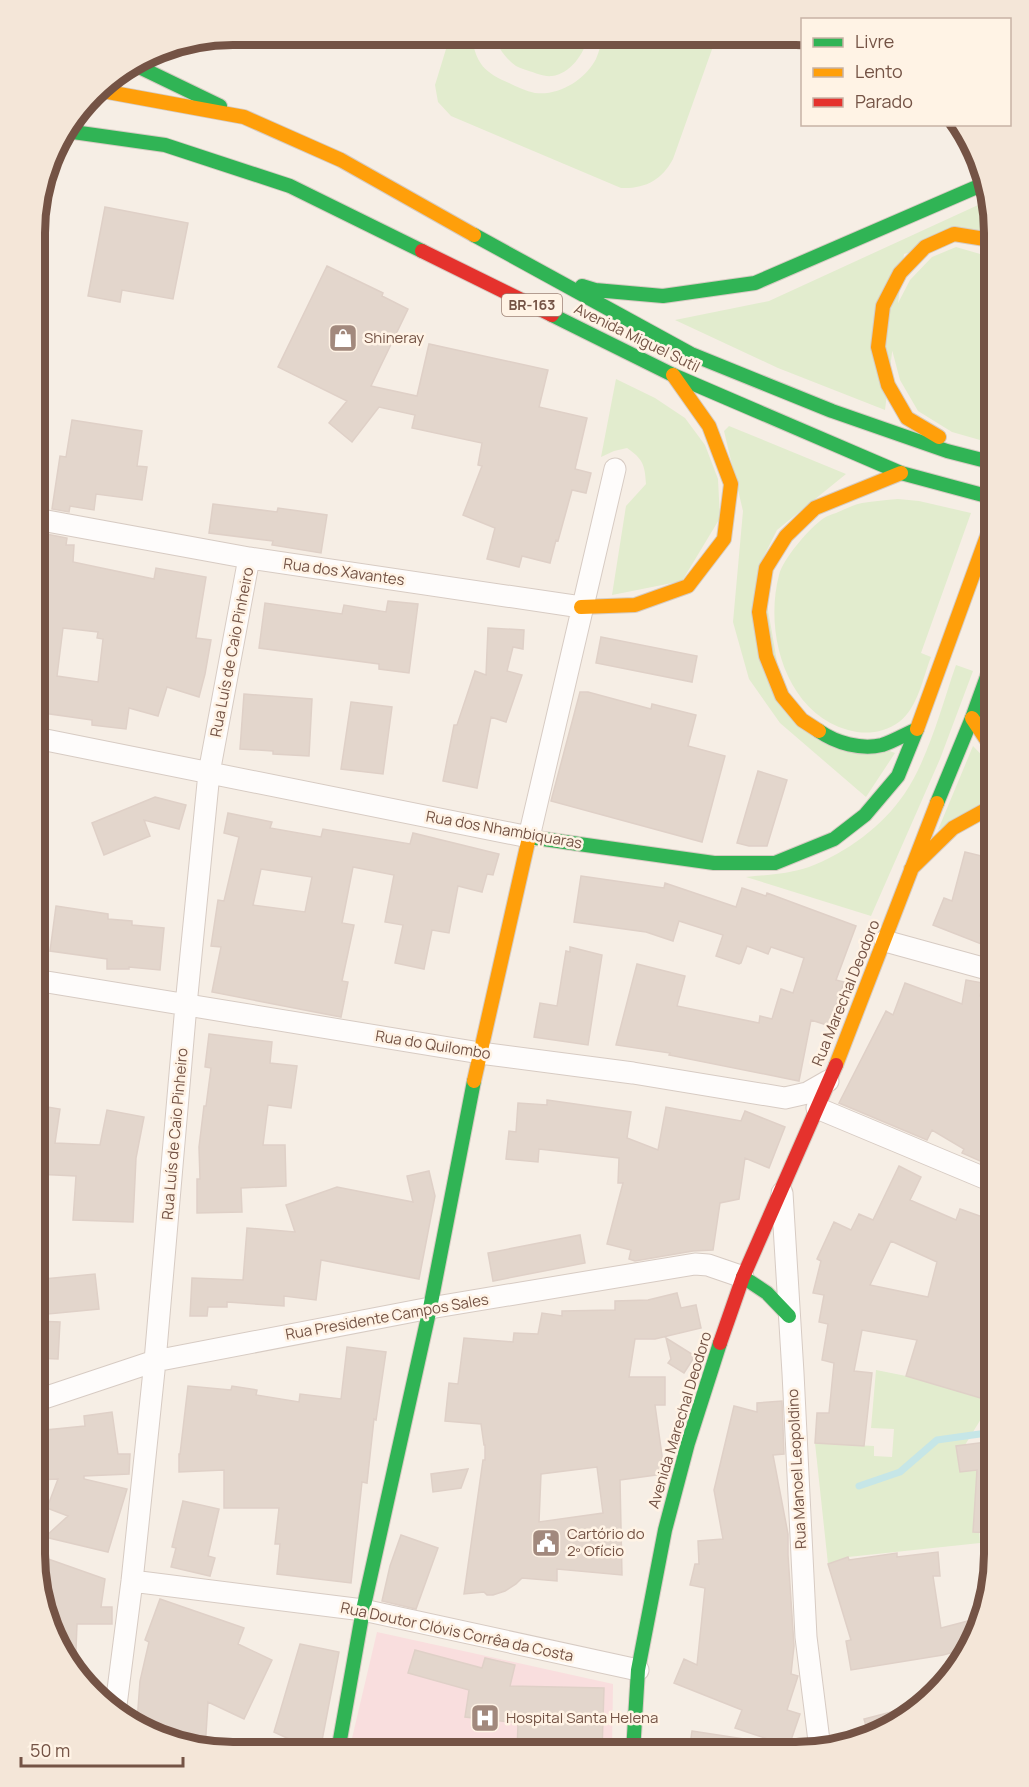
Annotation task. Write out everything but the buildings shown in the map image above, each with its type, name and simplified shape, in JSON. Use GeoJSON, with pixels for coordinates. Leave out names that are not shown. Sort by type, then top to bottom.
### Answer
{"type":"FeatureCollection","features":[{"type":"Feature","properties":{"kind":"main road"},"geometry":{"type":"LineString","coordinates":[[143,68],[243,117]]}},
{"type":"Feature","properties":{"kind":"main road","name":"Avenida Miguel Sutil"},"geometry":{"type":"LineString","coordinates":[[109,92],[243,117],[341,160],[691,354],[832,411],[984,460]]}},
{"type":"Feature","properties":{"kind":"main road","name":"Avenida Miguel Sutil"},"geometry":{"type":"LineString","coordinates":[[75,131],[165,145],[290,186],[673,375],[901,473],[984,495]]}},
{"type":"Feature","properties":{"kind":"main road"},"geometry":{"type":"LineString","coordinates":[[540,272],[595,290],[663,296],[755,283],[978,186]]}},
{"type":"Feature","properties":{"kind":"main road"},"geometry":{"type":"LineString","coordinates":[[971,457],[907,418],[888,385],[878,347],[883,306],[900,273],[925,247],[954,234],[984,239]]}},
{"type":"Feature","properties":{"kind":"main road"},"geometry":{"type":"LineString","coordinates":[[581,607],[635,605],[688,586],[724,540],[731,483],[709,426],[673,375]]}},
{"type":"Feature","properties":{"kind":"main road"},"geometry":{"type":"LineString","coordinates":[[901,473],[815,508],[800,522],[786,536],[766,568],[759,612],[766,656],[782,696],[802,720],[830,739],[856,746],[881,745],[917,729]]}},
{"type":"Feature","properties":{"kind":"main road","name":"Rua dos Nhambiquaras"},"geometry":{"type":"LineString","coordinates":[[529,837],[714,863],[775,863],[834,839],[865,815],[898,776],[984,544]]}},
{"type":"Feature","properties":{"kind":"main road","name":"Rua Marechal Deodoro"},"geometry":{"type":"LineString","coordinates":[[743,1277],[817,1108],[885,941],[984,684]]}},
{"type":"Feature","properties":{"kind":"main road"},"geometry":{"type":"LineString","coordinates":[[972,718],[984,736]]}},
{"type":"Feature","properties":{"kind":"main road"},"geometry":{"type":"LineString","coordinates":[[911,869],[954,828],[984,811]]}},
{"type":"Feature","properties":{"kind":"main road"},"geometry":{"type":"LineString","coordinates":[[340,1742],[363,1610],[430,1308],[480,1053],[529,837]]}},
{"type":"Feature","properties":{"kind":"main road"},"geometry":{"type":"LineString","coordinates":[[743,1277],[767,1293],[789,1316]]}},
{"type":"Feature","properties":{"kind":"main road","name":"Avenida Marechal Deodoro"},"geometry":{"type":"LineString","coordinates":[[634,1742],[638,1670],[665,1530],[688,1443],[743,1277]]}},
{"type":"Feature","properties":{"kind":"street"},"geometry":{"type":"LineString","coordinates":[[529,837],[615,468]]}},
{"type":"Feature","properties":{"kind":"street","name":"Rua dos Xavantes"},"geometry":{"type":"LineString","coordinates":[[45,521],[249,558],[581,607]]}},
{"type":"Feature","properties":{"kind":"street","name":"Rua Luís de Caio Pinheiro"},"geometry":{"type":"LineString","coordinates":[[116,1702],[132,1581],[155,1361],[209,773],[249,558]]}},
{"type":"Feature","properties":{"kind":"street","name":"Rua dos Nhambiquaras"},"geometry":{"type":"LineString","coordinates":[[45,740],[529,837]]}},
{"type":"Feature","properties":{"kind":"street"},"geometry":{"type":"LineString","coordinates":[[885,941],[984,968]]}},
{"type":"Feature","properties":{"kind":"street","name":"Rua do Quilombo"},"geometry":{"type":"LineString","coordinates":[[45,982],[480,1053],[633,1072],[785,1098],[807,1093],[828,1081]]}},
{"type":"Feature","properties":{"kind":"street"},"geometry":{"type":"LineString","coordinates":[[817,1108],[984,1178]]}},
{"type":"Feature","properties":{"kind":"street","name":"Rua Manoel Leopoldino"},"geometry":{"type":"LineString","coordinates":[[782,1189],[806,1637],[819,1740]]}},
{"type":"Feature","properties":{"kind":"street","name":"Rua Presidente Campos Sales"},"geometry":{"type":"LineString","coordinates":[[45,1398],[155,1361],[430,1308],[694,1264],[721,1269],[743,1277]]}},
{"type":"Feature","properties":{"kind":"street","name":"Rua Doutor Clóvis Corrêa da Costa"},"geometry":{"type":"LineString","coordinates":[[132,1581],[363,1610],[638,1670]]}},
{"type":"Feature","properties":{"kind":"shaded area","name":"Hospital Santa Helena"},"geometry":{"type":"Polygon","coordinates":[[[377,1632],[613,1684],[612,1742],[351,1742],[377,1632]]]}},
{"type":"Feature","properties":{"kind":"green space"},"geometry":{"type":"Polygon","coordinates":[[[447,45],[473,45],[479,60],[488,71],[522,89],[544,93],[562,89],[578,80],[591,67],[600,45],[714,45],[673,159],[658,178],[638,187],[621,188],[451,116],[438,102],[435,85],[447,45]]]}},
{"type":"Feature","properties":{"kind":"green space"},"geometry":{"type":"Polygon","coordinates":[[[498,45],[585,45],[580,56],[570,67],[559,74],[549,76],[516,66],[498,45]]]}},
{"type":"Feature","properties":{"kind":"green space"},"geometry":{"type":"Polygon","coordinates":[[[981,204],[984,234],[904,254],[885,410],[778,368],[675,320],[769,301],[981,204]]]}},
{"type":"Feature","properties":{"kind":"green space"},"geometry":{"type":"Polygon","coordinates":[[[956,247],[984,255],[984,441],[952,432],[918,411],[900,380],[891,346],[895,309],[910,280],[932,257],[956,247]]]}},
{"type":"Feature","properties":{"kind":"green space"},"geometry":{"type":"Polygon","coordinates":[[[616,379],[655,398],[685,418],[705,445],[718,479],[720,518],[682,581],[612,595],[626,506],[646,484],[642,463],[627,448],[601,457],[616,379]]]}},
{"type":"Feature","properties":{"kind":"green space"},"geometry":{"type":"Polygon","coordinates":[[[729,426],[846,474],[777,530],[760,564],[786,713],[895,753],[866,797],[780,723],[749,679],[733,622],[743,511],[724,431],[729,426]]]}},
{"type":"Feature","properties":{"kind":"green space"},"geometry":{"type":"Polygon","coordinates":[[[898,499],[919,501],[971,513],[921,653],[931,657],[911,709],[899,722],[887,729],[868,733],[854,732],[826,721],[809,706],[795,688],[784,667],[775,621],[775,597],[779,575],[798,544],[824,518],[859,504],[898,499]]]}},
{"type":"Feature","properties":{"kind":"green space"},"geometry":{"type":"Polygon","coordinates":[[[956,665],[973,671],[940,759],[871,916],[746,877],[794,871],[823,861],[863,837],[886,817],[914,779],[934,730],[956,665]]]}},
{"type":"Feature","properties":{"kind":"green space"},"geometry":{"type":"Polygon","coordinates":[[[973,746],[984,758],[984,805],[938,830],[973,746]]]}},
{"type":"Feature","properties":{"kind":"green space"},"geometry":{"type":"Polygon","coordinates":[[[876,1370],[906,1376],[984,1399],[984,1414],[965,1445],[956,1446],[960,1472],[984,1469],[984,1487],[976,1487],[980,1543],[848,1557],[828,1564],[815,1443],[874,1446],[874,1456],[892,1457],[894,1429],[871,1428],[876,1370]]]}},
{"type":"Feature","properties":{"kind":"waterway"},"geometry":{"type":"LineString","coordinates":[[859,1486],[900,1472],[937,1440],[984,1433]]}},
{"type":"Feature","properties":{"kind":"traffic: fast"},"geometry":{"type":"LineString","coordinates":[[142,68],[220,106]]}},
{"type":"Feature","properties":{"kind":"traffic: fast"},"geometry":{"type":"LineString","coordinates":[[74,132],[165,145],[290,186],[422,251]]}},
{"type":"Feature","properties":{"kind":"traffic: fast"},"geometry":{"type":"LineString","coordinates":[[582,286],[595,290],[663,296],[755,283],[978,186]]}},
{"type":"Feature","properties":{"kind":"traffic: fast"},"geometry":{"type":"LineString","coordinates":[[474,235],[691,354],[832,411],[947,451],[984,460]]}},
{"type":"Feature","properties":{"kind":"traffic: fast"},"geometry":{"type":"LineString","coordinates":[[552,315],[673,375],[901,473],[984,495]]}},
{"type":"Feature","properties":{"kind":"traffic: fast"},"geometry":{"type":"LineString","coordinates":[[972,718],[984,685]]}},
{"type":"Feature","properties":{"kind":"traffic: fast"},"geometry":{"type":"LineString","coordinates":[[937,803],[972,718]]}},
{"type":"Feature","properties":{"kind":"traffic: fast"},"geometry":{"type":"LineString","coordinates":[[528,842],[529,837],[714,863],[775,863],[834,839],[865,815],[898,776],[917,729]]}},
{"type":"Feature","properties":{"kind":"traffic: fast"},"geometry":{"type":"LineString","coordinates":[[819,731],[841,742],[866,747],[882,745],[917,729]]}},
{"type":"Feature","properties":{"kind":"traffic: fast"},"geometry":{"type":"LineString","coordinates":[[340,1742],[363,1610],[430,1308],[474,1081]]}},
{"type":"Feature","properties":{"kind":"traffic: fast"},"geometry":{"type":"LineString","coordinates":[[743,1277],[767,1293],[789,1316]]}},
{"type":"Feature","properties":{"kind":"traffic: fast"},"geometry":{"type":"LineString","coordinates":[[634,1742],[638,1670],[665,1530],[688,1443],[720,1343]]}},
{"type":"Feature","properties":{"kind":"traffic: slow"},"geometry":{"type":"LineString","coordinates":[[109,92],[244,117],[341,160],[474,235]]}},
{"type":"Feature","properties":{"kind":"traffic: slow"},"geometry":{"type":"LineString","coordinates":[[939,437],[907,418],[888,385],[878,347],[883,306],[900,273],[925,247],[954,234],[984,239]]}},
{"type":"Feature","properties":{"kind":"traffic: slow"},"geometry":{"type":"LineString","coordinates":[[581,607],[635,605],[688,586],[724,539],[731,484],[709,426],[673,375]]}},
{"type":"Feature","properties":{"kind":"traffic: slow"},"geometry":{"type":"LineString","coordinates":[[819,731],[802,720],[782,696],[766,656],[759,612],[766,568],[786,536],[815,508],[901,473]]}},
{"type":"Feature","properties":{"kind":"traffic: slow"},"geometry":{"type":"LineString","coordinates":[[917,729],[984,545]]}},
{"type":"Feature","properties":{"kind":"traffic: slow"},"geometry":{"type":"LineString","coordinates":[[972,718],[984,736]]}},
{"type":"Feature","properties":{"kind":"traffic: slow"},"geometry":{"type":"LineString","coordinates":[[836,1065],[937,803]]}},
{"type":"Feature","properties":{"kind":"traffic: slow"},"geometry":{"type":"LineString","coordinates":[[911,869],[953,828],[984,811]]}},
{"type":"Feature","properties":{"kind":"traffic: slow"},"geometry":{"type":"LineString","coordinates":[[474,1081],[528,842]]}},
{"type":"Feature","properties":{"kind":"traffic: jam"},"geometry":{"type":"LineString","coordinates":[[422,251],[552,315]]}},
{"type":"Feature","properties":{"kind":"traffic: jam"},"geometry":{"type":"LineString","coordinates":[[720,1343],[743,1277],[836,1065]]}},
{"type":"Feature","properties":{"kind":"place","name":"Shineray"},"geometry":{"type":"Point","coordinates":[343,338]}},
{"type":"Feature","properties":{"kind":"place","name":"Cartório do 2º Ofício"},"geometry":{"type":"Point","coordinates":[546,1543]}},
{"type":"Feature","properties":{"kind":"place","name":"Hospital Santa Helena"},"geometry":{"type":"Point","coordinates":[485,1718]}}]}
